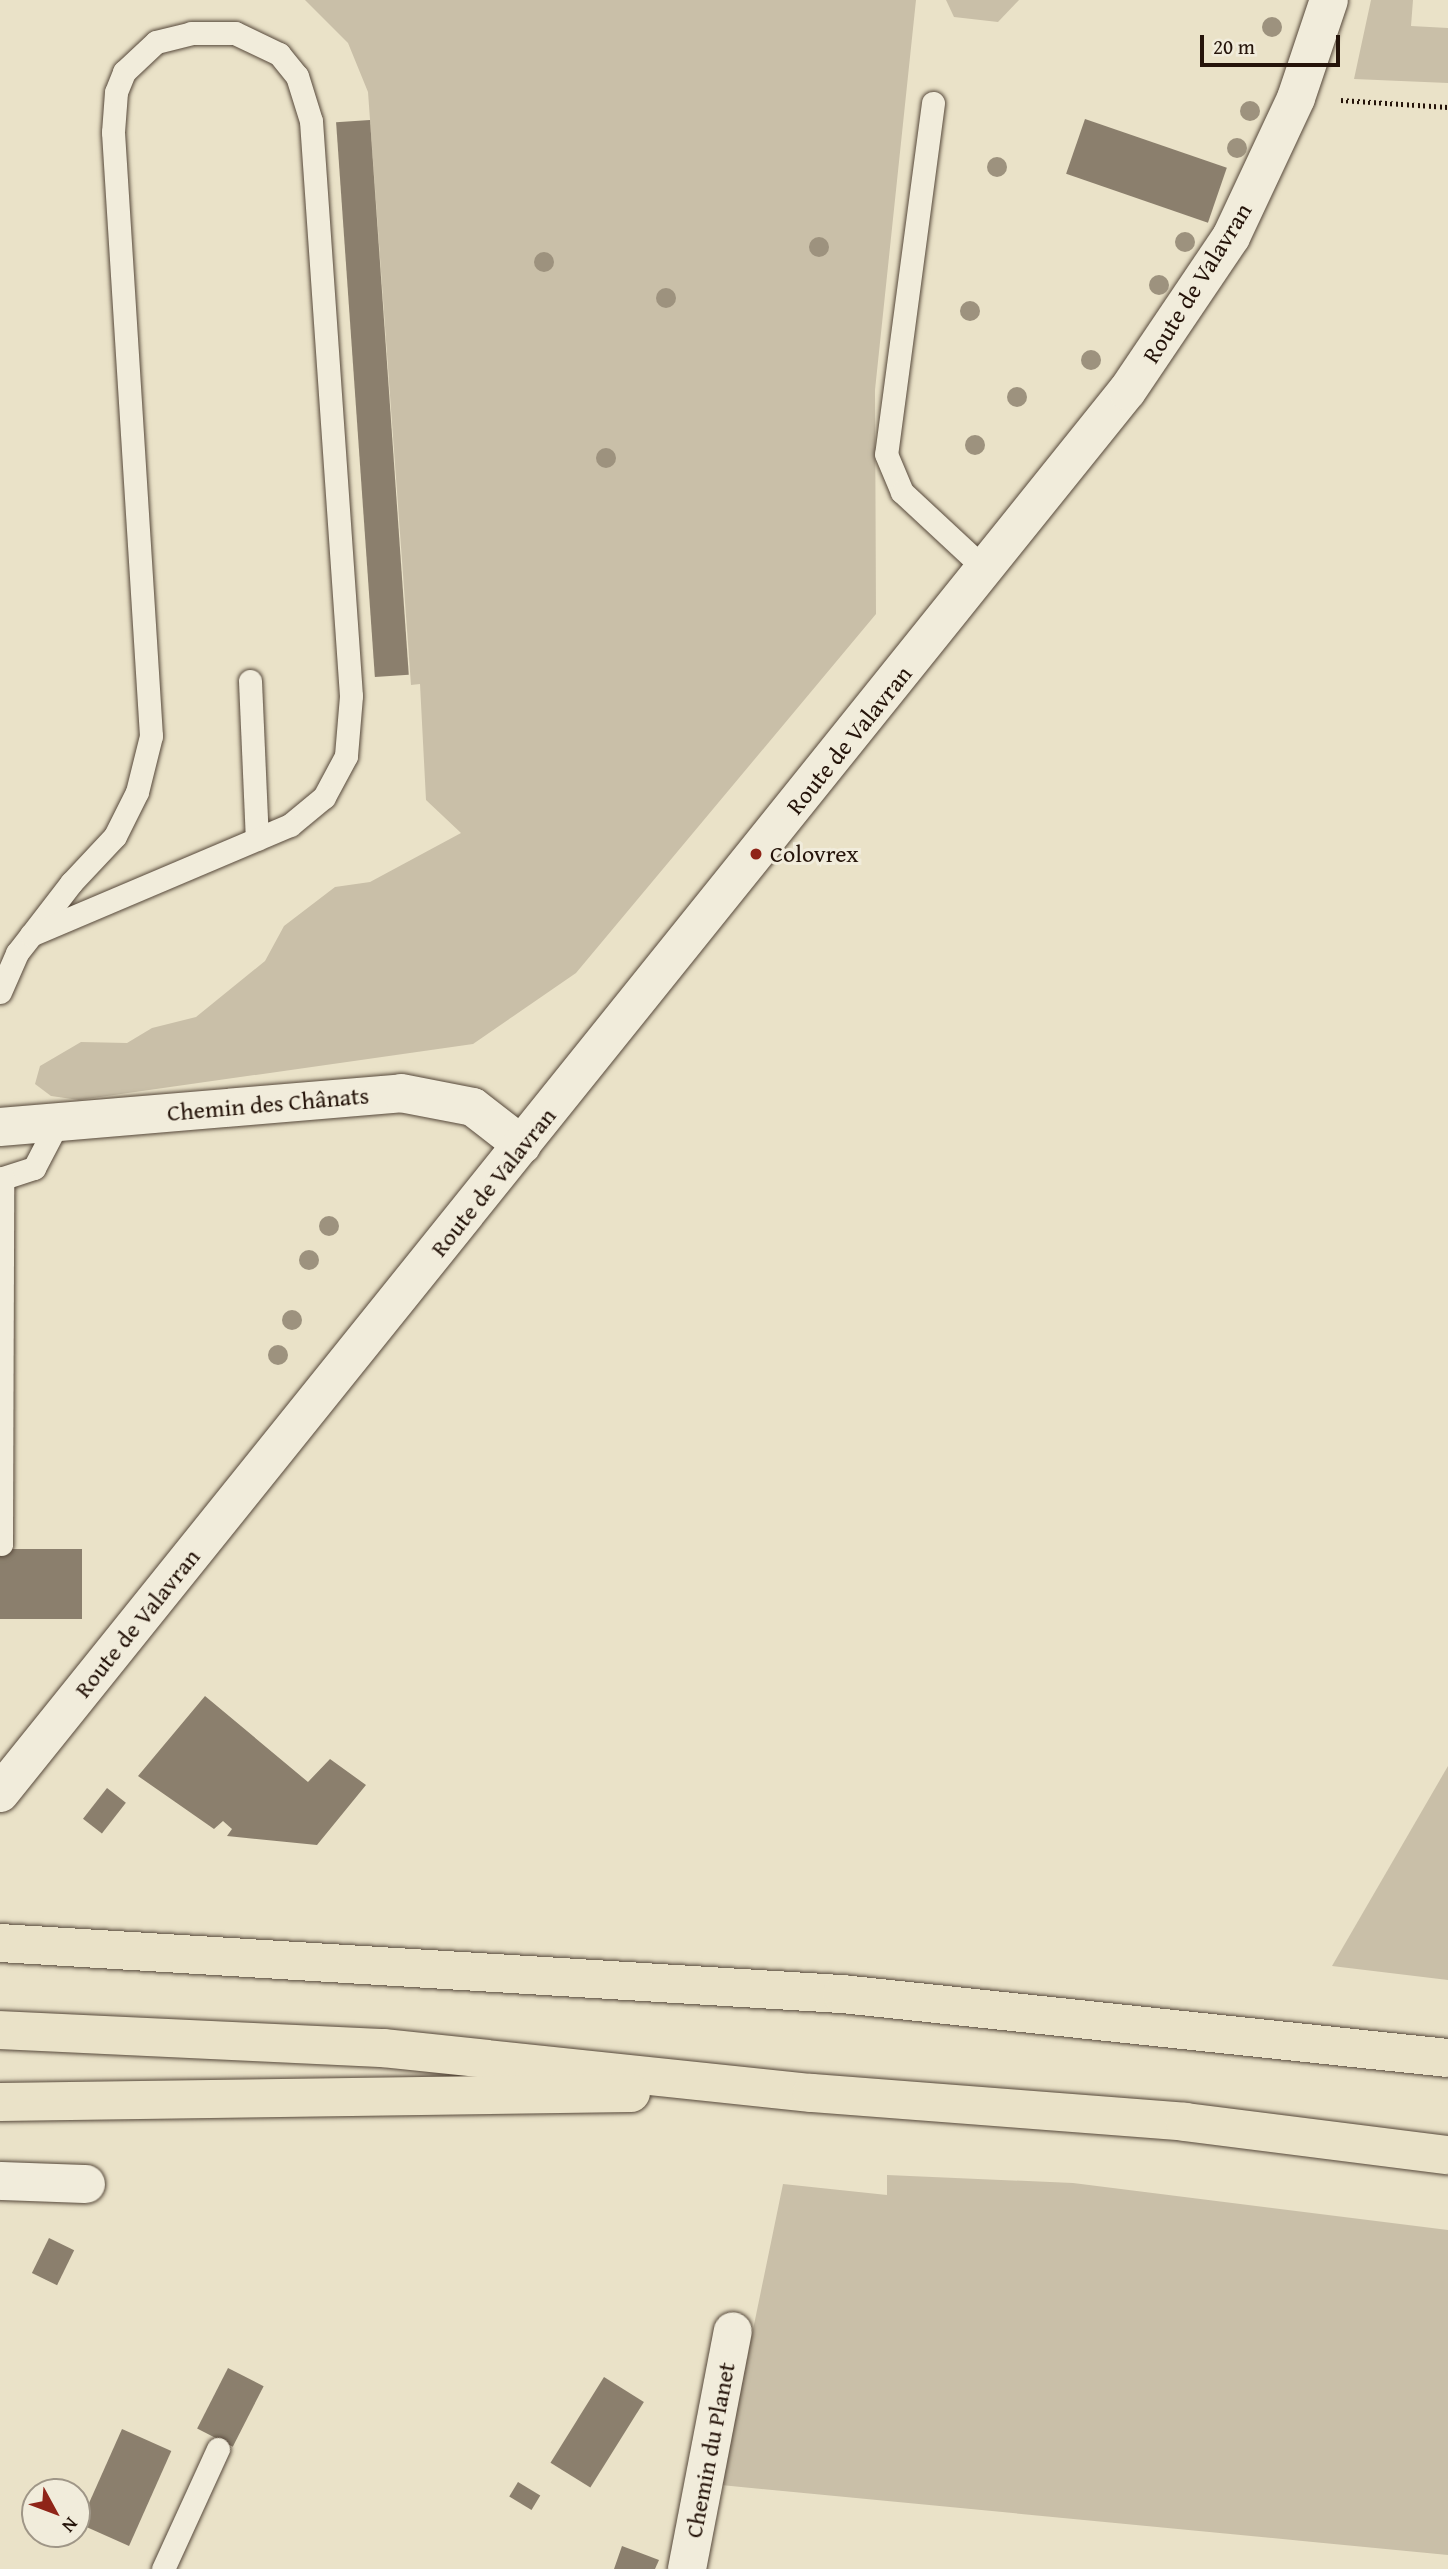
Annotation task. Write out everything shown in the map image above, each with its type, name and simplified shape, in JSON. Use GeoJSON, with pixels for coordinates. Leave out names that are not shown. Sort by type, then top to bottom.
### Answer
{"type":"FeatureCollection","features":[{"type":"Feature","properties":{"kind":"highway"},"geometry":{"type":"LineString","coordinates":[[0,1943],[854,1995],[1448,2058]]}},
{"type":"Feature","properties":{"kind":"highway"},"geometry":{"type":"LineString","coordinates":[[0,2030],[383,2048],[812,2093],[1185,2122],[1448,2155]]}},
{"type":"Feature","properties":{"kind":"highway"},"geometry":{"type":"LineString","coordinates":[[0,2102],[812,2093]]}},
{"type":"Feature","properties":{"kind":"street","name":"Route de Valavran"},"geometry":{"type":"LineString","coordinates":[[0,1793],[986,570],[1196,294],[1250,201],[1296,98],[1329,0]]}},
{"type":"Feature","properties":{"kind":"street","name":"Chemin des Chânats"},"geometry":{"type":"LineString","coordinates":[[0,1127],[430,1095],[472,1107],[522,1144]]}},
{"type":"Feature","properties":{"kind":"street"},"geometry":{"type":"LineString","coordinates":[[0,2181],[86,2185]]}},
{"type":"Feature","properties":{"kind":"street","name":"Chemin du Planet"},"geometry":{"type":"LineString","coordinates":[[687,2569],[733,2331]]}},
{"type":"Feature","properties":{"kind":"lane"},"geometry":{"type":"LineString","coordinates":[[0,992],[31,935],[115,836],[141,780],[151,736],[113,132],[116,92],[124,72],[156,42],[214,31],[258,41],[279,54],[297,76],[311,121],[351,696],[351,731],[336,779],[309,812],[257,839],[31,935]]}},
{"type":"Feature","properties":{"kind":"lane"},"geometry":{"type":"LineString","coordinates":[[933,103],[886,454],[902,492],[986,570]]}},
{"type":"Feature","properties":{"kind":"lane"},"geometry":{"type":"LineString","coordinates":[[250,681],[257,839]]}},
{"type":"Feature","properties":{"kind":"lane"},"geometry":{"type":"LineString","coordinates":[[1,1544],[1,1179],[34,1168],[58,1122]]}},
{"type":"Feature","properties":{"kind":"lane"},"geometry":{"type":"LineString","coordinates":[[163,2569],[218,2449]]}},
{"type":"Feature","properties":{"kind":"path"},"geometry":{"type":"LineString","coordinates":[[1296,98],[1448,107]]}},
{"type":"Feature","properties":{"kind":"shaded area"},"geometry":{"type":"Polygon","coordinates":[[[305,0],[916,0],[875,390],[876,614],[576,973],[473,1044],[79,1100],[51,1096],[35,1084],[40,1066],[81,1042],[127,1043],[152,1028],[196,1017],[265,961],[284,926],[335,887],[370,882],[461,833],[426,800],[420,684],[411,685],[368,92],[348,43],[305,0]]]}},
{"type":"Feature","properties":{"kind":"shaded area"},"geometry":{"type":"Polygon","coordinates":[[[946,0],[1019,0],[998,22],[954,17],[946,0]]]}},
{"type":"Feature","properties":{"kind":"shaded area"},"geometry":{"type":"Polygon","coordinates":[[[1371,0],[1413,0],[1411,26],[1448,28],[1448,83],[1354,79],[1371,0]]]}},
{"type":"Feature","properties":{"kind":"shaded area"},"geometry":{"type":"Polygon","coordinates":[[[1448,1766],[1448,1980],[1332,1966],[1448,1766]]]}},
{"type":"Feature","properties":{"kind":"shaded area"},"geometry":{"type":"Polygon","coordinates":[[[887,2175],[1073,2183],[1448,2230],[1448,2555],[721,2485],[783,2184],[887,2195],[887,2175]]]}},
{"type":"Feature","properties":{"kind":"building"},"geometry":{"type":"Polygon","coordinates":[[[1085,119],[1227,168],[1208,223],[1066,174],[1085,119]]]}},
{"type":"Feature","properties":{"kind":"building"},"geometry":{"type":"Polygon","coordinates":[[[370,120],[409,675],[375,677],[336,122],[370,120]]]}},
{"type":"Feature","properties":{"kind":"building"},"geometry":{"type":"Polygon","coordinates":[[[0,1549],[82,1549],[82,1619],[0,1619],[0,1549]]]}},
{"type":"Feature","properties":{"kind":"building"},"geometry":{"type":"Polygon","coordinates":[[[205,1696],[308,1782],[330,1759],[366,1785],[317,1845],[227,1836],[232,1829],[223,1821],[214,1829],[138,1776],[205,1696]]]}},
{"type":"Feature","properties":{"kind":"building"},"geometry":{"type":"Polygon","coordinates":[[[107,1788],[126,1803],[102,1834],[83,1819],[107,1788]]]}},
{"type":"Feature","properties":{"kind":"building"},"geometry":{"type":"Polygon","coordinates":[[[49,2238],[74,2250],[57,2285],[32,2273],[49,2238]]]}},
{"type":"Feature","properties":{"kind":"building"},"geometry":{"type":"Polygon","coordinates":[[[228,2368],[264,2386],[233,2447],[197,2429],[228,2368]]]}},
{"type":"Feature","properties":{"kind":"building"},"geometry":{"type":"Polygon","coordinates":[[[604,2377],[644,2402],[590,2488],[550,2463],[604,2377]]]}},
{"type":"Feature","properties":{"kind":"building"},"geometry":{"type":"Polygon","coordinates":[[[122,2429],[171,2451],[129,2546],[91,2529],[91,2499],[122,2429]]]}},
{"type":"Feature","properties":{"kind":"building"},"geometry":{"type":"Polygon","coordinates":[[[518,2482],[540,2495],[532,2510],[509,2497],[518,2482]]]}},
{"type":"Feature","properties":{"kind":"building"},"geometry":{"type":"Polygon","coordinates":[[[622,2546],[659,2560],[655,2569],[614,2569],[622,2546]]]}},
{"type":"Feature","properties":{"kind":"place","name":"Colovrex"},"geometry":{"type":"Point","coordinates":[756,854]}}]}
